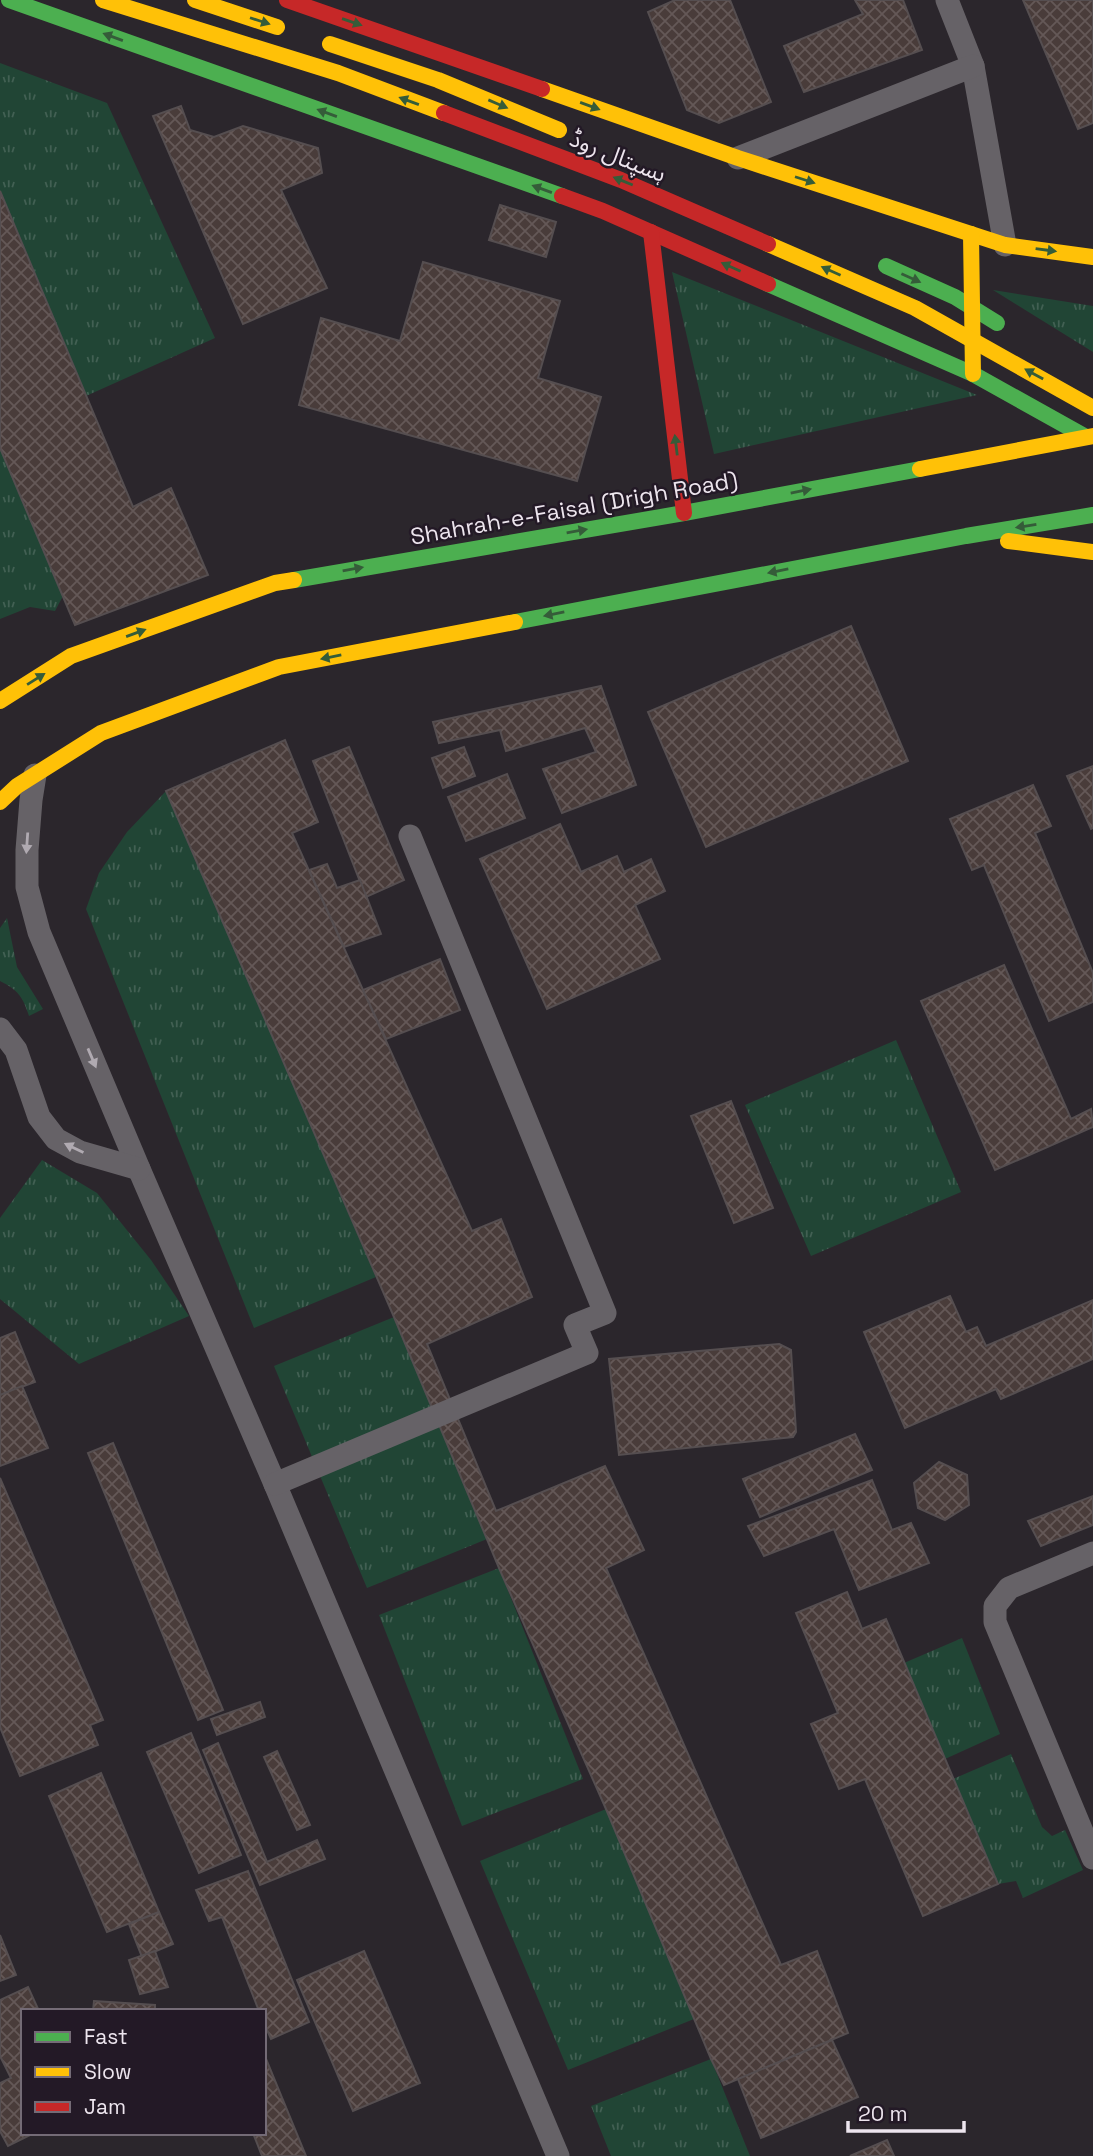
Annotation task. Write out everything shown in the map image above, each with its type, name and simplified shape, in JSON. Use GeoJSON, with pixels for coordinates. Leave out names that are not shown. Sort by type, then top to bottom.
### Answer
{"type":"FeatureCollection","features":[{"type":"Feature","properties":{"kind":"main road"},"geometry":{"type":"LineString","coordinates":[[9,0],[590,206],[973,374],[1090,436]]}},
{"type":"Feature","properties":{"kind":"main road","name":"ہسپتال روڈ"},"geometry":{"type":"LineString","coordinates":[[103,0],[338,73],[621,180],[915,308],[1093,408]]}},
{"type":"Feature","properties":{"kind":"main road","name":"ہسپتال روڈ"},"geometry":{"type":"LineString","coordinates":[[195,0],[438,80],[579,138]]}},
{"type":"Feature","properties":{"kind":"main road"},"geometry":{"type":"LineString","coordinates":[[287,0],[738,159],[1005,245],[1093,257]]}},
{"type":"Feature","properties":{"kind":"main road"},"geometry":{"type":"LineString","coordinates":[[651,232],[684,513]]}},
{"type":"Feature","properties":{"kind":"main road"},"geometry":{"type":"LineString","coordinates":[[971,234],[973,374]]}},
{"type":"Feature","properties":{"kind":"main road"},"geometry":{"type":"LineString","coordinates":[[872,260],[955,297],[1013,334]]}},
{"type":"Feature","properties":{"kind":"main road","name":"Shahrah-e-Faisal (Drigh Road)"},"geometry":{"type":"LineString","coordinates":[[0,701],[72,656],[275,583],[684,513],[1090,436]]}},
{"type":"Feature","properties":{"kind":"main road"},"geometry":{"type":"LineString","coordinates":[[0,802],[17,786],[101,733],[279,667],[966,536],[1093,515]]}},
{"type":"Feature","properties":{"kind":"main road"},"geometry":{"type":"LineString","coordinates":[[966,536],[1093,552]]}},
{"type":"Feature","properties":{"kind":"lane"},"geometry":{"type":"LineString","coordinates":[[947,0],[973,66],[1005,245]]}},
{"type":"Feature","properties":{"kind":"lane"},"geometry":{"type":"LineString","coordinates":[[738,159],[973,66]]}},
{"type":"Feature","properties":{"kind":"lane"},"geometry":{"type":"LineString","coordinates":[[35,775],[27,850],[27,887],[39,932],[275,1483],[558,2156]]}},
{"type":"Feature","properties":{"kind":"lane"},"geometry":{"type":"LineString","coordinates":[[275,1483],[587,1353],[575,1325],[605,1313],[410,836]]}},
{"type":"Feature","properties":{"kind":"lane"},"geometry":{"type":"LineString","coordinates":[[0,1029],[16,1049],[39,1117],[56,1139],[80,1152],[139,1169]]}},
{"type":"Feature","properties":{"kind":"lane"},"geometry":{"type":"LineString","coordinates":[[1093,1553],[1009,1588],[995,1606],[995,1622],[1093,1857]]}},
{"type":"Feature","properties":{"kind":"green space"},"geometry":{"type":"Polygon","coordinates":[[[0,63],[107,103],[215,338],[86,396],[0,191],[0,63]]]}},
{"type":"Feature","properties":{"kind":"green space"},"geometry":{"type":"Polygon","coordinates":[[[672,272],[977,395],[714,454],[672,272]]]}},
{"type":"Feature","properties":{"kind":"green space"},"geometry":{"type":"Polygon","coordinates":[[[993,290],[1093,306],[1093,352],[993,290]]]}},
{"type":"Feature","properties":{"kind":"green space"},"geometry":{"type":"Polygon","coordinates":[[[0,448],[63,596],[55,611],[30,607],[0,619],[0,448]]]}},
{"type":"Feature","properties":{"kind":"green space"},"geometry":{"type":"Polygon","coordinates":[[[166,791],[376,1277],[254,1328],[86,909],[99,873],[127,832],[166,791]]]}},
{"type":"Feature","properties":{"kind":"green space"},"geometry":{"type":"Polygon","coordinates":[[[7,918],[17,967],[43,1009],[29,1016],[19,995],[0,981],[0,928],[7,918]]]}},
{"type":"Feature","properties":{"kind":"green space"},"geometry":{"type":"Polygon","coordinates":[[[896,1040],[961,1192],[811,1256],[745,1105],[896,1040]]]}},
{"type":"Feature","properties":{"kind":"green space"},"geometry":{"type":"Polygon","coordinates":[[[42,1160],[97,1193],[151,1260],[189,1316],[79,1364],[0,1299],[0,1218],[42,1160]]]}},
{"type":"Feature","properties":{"kind":"green space"},"geometry":{"type":"Polygon","coordinates":[[[394,1317],[487,1539],[367,1588],[274,1366],[394,1317]]]}},
{"type":"Feature","properties":{"kind":"green space"},"geometry":{"type":"Polygon","coordinates":[[[499,1568],[583,1779],[462,1826],[379,1615],[499,1568]]]}},
{"type":"Feature","properties":{"kind":"green space"},"geometry":{"type":"Polygon","coordinates":[[[962,1638],[1000,1734],[945,1759],[904,1663],[962,1638]]]}},
{"type":"Feature","properties":{"kind":"green space"},"geometry":{"type":"Polygon","coordinates":[[[1011,1754],[1042,1827],[1052,1836],[1065,1830],[1083,1870],[1023,1898],[1016,1881],[998,1884],[953,1779],[1011,1754]]]}},
{"type":"Feature","properties":{"kind":"green space"},"geometry":{"type":"Polygon","coordinates":[[[606,1809],[694,2019],[568,2070],[480,1861],[606,1809]]]}},
{"type":"Feature","properties":{"kind":"green space"},"geometry":{"type":"Polygon","coordinates":[[[711,2059],[750,2156],[611,2156],[591,2106],[711,2059]]]}},
{"type":"Feature","properties":{"kind":"building"},"geometry":{"type":"Polygon","coordinates":[[[675,0],[730,0],[771,102],[719,123],[687,110],[648,12],[675,0]]]}},
{"type":"Feature","properties":{"kind":"building"},"geometry":{"type":"Polygon","coordinates":[[[855,0],[903,0],[922,50],[804,92],[784,46],[863,14],[855,0]]]}},
{"type":"Feature","properties":{"kind":"building"},"geometry":{"type":"Polygon","coordinates":[[[1023,0],[1093,0],[1093,123],[1078,129],[1023,0]]]}},
{"type":"Feature","properties":{"kind":"building"},"geometry":{"type":"Polygon","coordinates":[[[181,106],[190,130],[214,137],[243,126],[318,148],[322,173],[281,190],[327,288],[243,324],[153,116],[181,106]]]}},
{"type":"Feature","properties":{"kind":"building"},"geometry":{"type":"Polygon","coordinates":[[[0,191],[133,507],[171,488],[208,575],[75,625],[0,448],[0,191]]]}},
{"type":"Feature","properties":{"kind":"building"},"geometry":{"type":"Polygon","coordinates":[[[500,205],[556,222],[546,257],[489,240],[500,205]]]}},
{"type":"Feature","properties":{"kind":"building"},"geometry":{"type":"Polygon","coordinates":[[[423,262],[560,301],[538,378],[601,397],[577,481],[299,405],[321,318],[400,341],[423,262]]]}},
{"type":"Feature","properties":{"kind":"building"},"geometry":{"type":"Polygon","coordinates":[[[851,626],[908,761],[706,847],[648,712],[851,626]]]}},
{"type":"Feature","properties":{"kind":"building"},"geometry":{"type":"Polygon","coordinates":[[[601,686],[636,785],[562,813],[543,769],[596,752],[585,728],[506,751],[500,730],[439,743],[433,722],[601,686]]]}},
{"type":"Feature","properties":{"kind":"building"},"geometry":{"type":"Polygon","coordinates":[[[285,740],[318,822],[292,833],[472,1231],[501,1219],[532,1297],[427,1344],[496,1511],[605,1466],[644,1550],[606,1568],[781,1965],[817,1951],[848,2033],[724,2085],[166,791],[285,740]]]}},
{"type":"Feature","properties":{"kind":"building"},"geometry":{"type":"Polygon","coordinates":[[[349,747],[404,880],[366,897],[313,761],[349,747]]]}},
{"type":"Feature","properties":{"kind":"building"},"geometry":{"type":"Polygon","coordinates":[[[464,747],[475,776],[443,788],[432,758],[464,747]]]}},
{"type":"Feature","properties":{"kind":"building"},"geometry":{"type":"Polygon","coordinates":[[[1093,766],[1093,828],[1091,829],[1067,776],[1093,766]]]}},
{"type":"Feature","properties":{"kind":"building"},"geometry":{"type":"Polygon","coordinates":[[[507,774],[525,818],[466,841],[448,797],[507,774]]]}},
{"type":"Feature","properties":{"kind":"building"},"geometry":{"type":"Polygon","coordinates":[[[1033,785],[1051,826],[1035,833],[1093,973],[1093,1002],[1049,1021],[984,865],[972,870],[950,819],[1033,785]]]}},
{"type":"Feature","properties":{"kind":"building"},"geometry":{"type":"Polygon","coordinates":[[[560,824],[581,872],[617,856],[624,872],[651,859],[665,891],[635,905],[660,959],[547,1009],[480,859],[560,824]]]}},
{"type":"Feature","properties":{"kind":"building"},"geometry":{"type":"Polygon","coordinates":[[[327,864],[337,888],[360,880],[381,934],[344,947],[309,870],[327,864]]]}},
{"type":"Feature","properties":{"kind":"building"},"geometry":{"type":"Polygon","coordinates":[[[440,959],[460,1010],[386,1039],[363,990],[440,959]]]}},
{"type":"Feature","properties":{"kind":"building"},"geometry":{"type":"Polygon","coordinates":[[[1004,965],[1071,1119],[1091,1109],[1093,1127],[995,1170],[921,1001],[1004,965]]]}},
{"type":"Feature","properties":{"kind":"building"},"geometry":{"type":"Polygon","coordinates":[[[731,1101],[773,1208],[734,1223],[691,1116],[731,1101]]]}},
{"type":"Feature","properties":{"kind":"building"},"geometry":{"type":"Polygon","coordinates":[[[950,1296],[966,1332],[977,1327],[986,1346],[1093,1300],[1093,1359],[1001,1399],[996,1389],[905,1428],[864,1332],[950,1296]]]}},
{"type":"Feature","properties":{"kind":"building"},"geometry":{"type":"Polygon","coordinates":[[[15,1332],[35,1382],[0,1395],[0,1338],[15,1332]]]}},
{"type":"Feature","properties":{"kind":"building"},"geometry":{"type":"Polygon","coordinates":[[[779,1344],[791,1350],[796,1432],[793,1437],[619,1455],[609,1359],[779,1344]]]}},
{"type":"Feature","properties":{"kind":"building"},"geometry":{"type":"Polygon","coordinates":[[[22,1386],[48,1448],[0,1466],[0,1395],[22,1386]]]}},
{"type":"Feature","properties":{"kind":"building"},"geometry":{"type":"Polygon","coordinates":[[[855,1434],[872,1470],[760,1517],[743,1479],[855,1434]]]}},
{"type":"Feature","properties":{"kind":"building"},"geometry":{"type":"Polygon","coordinates":[[[113,1443],[223,1710],[198,1720],[88,1453],[113,1443]]]}},
{"type":"Feature","properties":{"kind":"building"},"geometry":{"type":"Polygon","coordinates":[[[939,1462],[967,1475],[969,1505],[945,1520],[918,1508],[914,1483],[939,1462]]]}},
{"type":"Feature","properties":{"kind":"building"},"geometry":{"type":"Polygon","coordinates":[[[0,1478],[103,1720],[90,1725],[98,1745],[20,1776],[0,1727],[0,1478]]]}},
{"type":"Feature","properties":{"kind":"building"},"geometry":{"type":"Polygon","coordinates":[[[872,1480],[892,1530],[911,1523],[929,1563],[859,1590],[834,1529],[764,1556],[748,1526],[872,1480]]]}},
{"type":"Feature","properties":{"kind":"building"},"geometry":{"type":"Polygon","coordinates":[[[1093,1496],[1093,1525],[1041,1546],[1028,1521],[1093,1496]]]}},
{"type":"Feature","properties":{"kind":"building"},"geometry":{"type":"Polygon","coordinates":[[[847,1592],[862,1629],[886,1619],[998,1884],[923,1916],[865,1779],[839,1789],[811,1724],[838,1713],[796,1613],[847,1592]]]}},
{"type":"Feature","properties":{"kind":"building"},"geometry":{"type":"Polygon","coordinates":[[[260,1702],[265,1717],[217,1735],[211,1719],[260,1702]]]}},
{"type":"Feature","properties":{"kind":"building"},"geometry":{"type":"Polygon","coordinates":[[[191,1733],[241,1855],[199,1873],[147,1752],[191,1733]]]}},
{"type":"Feature","properties":{"kind":"building"},"geometry":{"type":"Polygon","coordinates":[[[218,1743],[267,1862],[317,1840],[325,1859],[260,1885],[203,1750],[218,1743]]]}},
{"type":"Feature","properties":{"kind":"building"},"geometry":{"type":"Polygon","coordinates":[[[277,1751],[310,1825],[297,1830],[264,1757],[277,1751]]]}},
{"type":"Feature","properties":{"kind":"building"},"geometry":{"type":"Polygon","coordinates":[[[101,1773],[159,1912],[107,1932],[49,1796],[101,1773]]]}},
{"type":"Feature","properties":{"kind":"building"},"geometry":{"type":"Polygon","coordinates":[[[248,1871],[309,2022],[271,2039],[266,2028],[266,2009],[258,2009],[222,1917],[209,1921],[196,1890],[248,1871]]]}},
{"type":"Feature","properties":{"kind":"building"},"geometry":{"type":"Polygon","coordinates":[[[159,1912],[173,1944],[142,1957],[129,1924],[159,1912]]]}},
{"type":"Feature","properties":{"kind":"building"},"geometry":{"type":"Polygon","coordinates":[[[0,1935],[16,1975],[0,1981],[0,1935]]]}},
{"type":"Feature","properties":{"kind":"building"},"geometry":{"type":"Polygon","coordinates":[[[155,1951],[168,1987],[140,1994],[129,1960],[155,1951]]]}},
{"type":"Feature","properties":{"kind":"building"},"geometry":{"type":"Polygon","coordinates":[[[364,1951],[420,2083],[353,2111],[297,1980],[364,1951]]]}},
{"type":"Feature","properties":{"kind":"building"},"geometry":{"type":"Polygon","coordinates":[[[28,1987],[38,2009],[21,2009],[21,2135],[30,2135],[8,2146],[0,2131],[0,2083],[11,2078],[0,2056],[0,2000],[28,1987]]]}},
{"type":"Feature","properties":{"kind":"building"},"geometry":{"type":"Polygon","coordinates":[[[94,2001],[155,2005],[155,2009],[93,2009],[94,2001]]]}},
{"type":"Feature","properties":{"kind":"building"},"geometry":{"type":"Polygon","coordinates":[[[832,2040],[858,2097],[761,2138],[738,2079],[832,2040]]]}},
{"type":"Feature","properties":{"kind":"building"},"geometry":{"type":"Polygon","coordinates":[[[266,2059],[306,2156],[262,2156],[254,2135],[266,2135],[266,2059]]]}},
{"type":"Feature","properties":{"kind":"building"},"geometry":{"type":"Polygon","coordinates":[[[887,2140],[894,2156],[850,2156],[887,2140]]]}},
{"type":"Feature","properties":{"kind":"traffic: fast"},"geometry":{"type":"LineString","coordinates":[[9,0],[562,196]]}},
{"type":"Feature","properties":{"kind":"traffic: fast"},"geometry":{"type":"LineString","coordinates":[[886,266],[955,297],[997,323]]}},
{"type":"Feature","properties":{"kind":"traffic: fast"},"geometry":{"type":"LineString","coordinates":[[768,284],[973,374],[1086,437]]}},
{"type":"Feature","properties":{"kind":"traffic: fast"},"geometry":{"type":"LineString","coordinates":[[294,580],[684,513],[920,469]]}},
{"type":"Feature","properties":{"kind":"traffic: fast"},"geometry":{"type":"LineString","coordinates":[[515,622],[966,536],[1093,515]]}},
{"type":"Feature","properties":{"kind":"traffic: slow"},"geometry":{"type":"LineString","coordinates":[[103,0],[338,73],[444,113]]}},
{"type":"Feature","properties":{"kind":"traffic: slow"},"geometry":{"type":"LineString","coordinates":[[195,0],[277,27]]}},
{"type":"Feature","properties":{"kind":"traffic: slow"},"geometry":{"type":"LineString","coordinates":[[330,44],[438,80],[559,130]]}},
{"type":"Feature","properties":{"kind":"traffic: slow"},"geometry":{"type":"LineString","coordinates":[[542,89],[738,158],[1005,245],[1093,257]]}},
{"type":"Feature","properties":{"kind":"traffic: slow"},"geometry":{"type":"LineString","coordinates":[[971,234],[973,374]]}},
{"type":"Feature","properties":{"kind":"traffic: slow"},"geometry":{"type":"LineString","coordinates":[[768,244],[915,308],[1093,408]]}},
{"type":"Feature","properties":{"kind":"traffic: slow"},"geometry":{"type":"LineString","coordinates":[[920,469],[1093,436]]}},
{"type":"Feature","properties":{"kind":"traffic: slow"},"geometry":{"type":"LineString","coordinates":[[1008,541],[1093,552]]}},
{"type":"Feature","properties":{"kind":"traffic: slow"},"geometry":{"type":"LineString","coordinates":[[0,701],[71,656],[275,583],[294,580]]}},
{"type":"Feature","properties":{"kind":"traffic: slow"},"geometry":{"type":"LineString","coordinates":[[0,802],[17,786],[101,733],[279,667],[515,622]]}},
{"type":"Feature","properties":{"kind":"traffic: jam"},"geometry":{"type":"LineString","coordinates":[[287,0],[542,89]]}},
{"type":"Feature","properties":{"kind":"traffic: jam"},"geometry":{"type":"LineString","coordinates":[[444,113],[621,180],[768,244]]}},
{"type":"Feature","properties":{"kind":"traffic: jam"},"geometry":{"type":"LineString","coordinates":[[562,196],[603,211],[768,284]]}},
{"type":"Feature","properties":{"kind":"traffic: jam"},"geometry":{"type":"LineString","coordinates":[[651,232],[684,513]]}}]}
